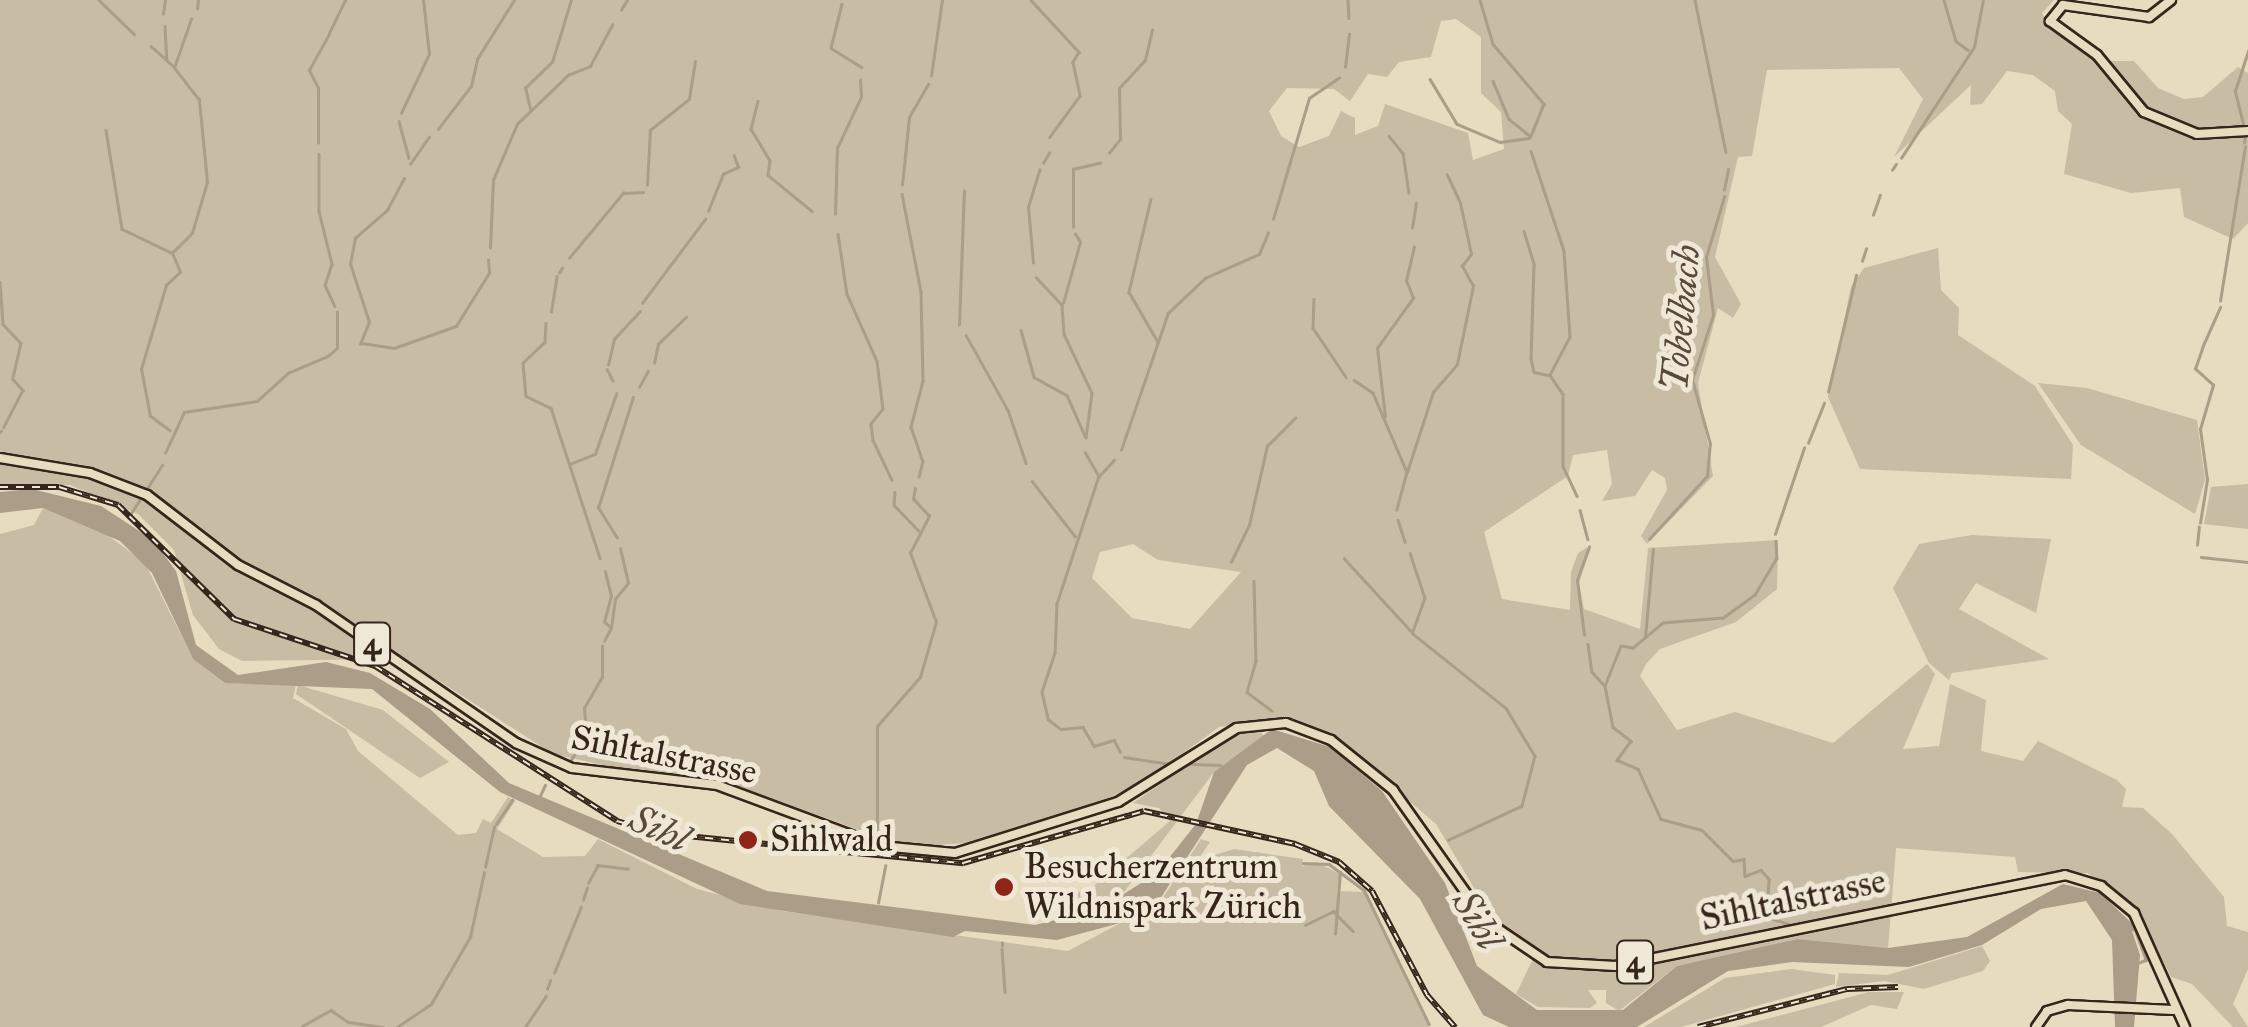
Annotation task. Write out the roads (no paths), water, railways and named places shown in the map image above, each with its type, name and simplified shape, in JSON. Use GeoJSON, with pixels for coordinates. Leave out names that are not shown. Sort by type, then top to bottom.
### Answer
{"type":"FeatureCollection","features":[{"type":"Feature","properties":{"kind":"main road"},"geometry":{"type":"LineString","coordinates":[[2171,0],[2149,17],[2063,5],[2050,21],[2097,55],[2144,112],[2198,134],[2248,131]]}},
{"type":"Feature","properties":{"kind":"main road","name":"Sihltalstrasse"},"geometry":{"type":"LineString","coordinates":[[0,458],[131,486],[158,501],[232,562],[316,605],[522,747],[572,768],[717,786],[881,846],[948,854],[1108,806],[1231,730],[1286,722],[1331,740],[1393,790],[1427,828],[1484,920],[1547,962],[1622,965],[2058,875],[2100,886],[2134,913],[2174,1010],[2185,1027]]}},
{"type":"Feature","properties":{"kind":"main road"},"geometry":{"type":"LineString","coordinates":[[2036,1027],[2057,1006],[2174,1010]]}},
{"type":"Feature","properties":{"kind":"waterway"},"geometry":{"type":"LineString","coordinates":[[99,0],[134,34]]}},
{"type":"Feature","properties":{"kind":"waterway"},"geometry":{"type":"LineString","coordinates":[[163,14],[165,0]]}},
{"type":"Feature","properties":{"kind":"waterway"},"geometry":{"type":"LineString","coordinates":[[197,9],[198,0]]}},
{"type":"Feature","properties":{"kind":"waterway"},"geometry":{"type":"LineString","coordinates":[[329,33],[345,0]]}},
{"type":"Feature","properties":{"kind":"waterway"},"geometry":{"type":"LineString","coordinates":[[401,113],[429,54],[423,0]]}},
{"type":"Feature","properties":{"kind":"waterway"},"geometry":{"type":"LineString","coordinates":[[438,129],[471,86],[477,59],[514,0]]}},
{"type":"Feature","properties":{"kind":"waterway"},"geometry":{"type":"LineString","coordinates":[[530,109],[525,88],[552,62],[571,0]]}},
{"type":"Feature","properties":{"kind":"waterway"},"geometry":{"type":"LineString","coordinates":[[621,10],[627,0]]}},
{"type":"Feature","properties":{"kind":"waterway"},"geometry":{"type":"LineString","coordinates":[[931,76],[942,0]]}},
{"type":"Feature","properties":{"kind":"waterway"},"geometry":{"type":"LineString","coordinates":[[1031,0],[1079,52],[1073,62],[1080,96],[1050,137]]}},
{"type":"Feature","properties":{"kind":"waterway"},"geometry":{"type":"LineString","coordinates":[[1348,0],[1349,18]]}},
{"type":"Feature","properties":{"kind":"waterway"},"geometry":{"type":"LineString","coordinates":[[1480,0],[1493,44],[1544,104],[1531,137]]}},
{"type":"Feature","properties":{"kind":"waterway","name":"Tobelbach"},"geometry":{"type":"LineString","coordinates":[[1695,0],[1726,152]]}},
{"type":"Feature","properties":{"kind":"waterway"},"geometry":{"type":"LineString","coordinates":[[1944,0],[1956,41],[1968,50]]}},
{"type":"Feature","properties":{"kind":"waterway"},"geometry":{"type":"LineString","coordinates":[[1901,158],[1974,47],[1983,0]]}},
{"type":"Feature","properties":{"kind":"waterway"},"geometry":{"type":"LineString","coordinates":[[842,4],[831,48],[861,67]]}},
{"type":"Feature","properties":{"kind":"waterway"},"geometry":{"type":"LineString","coordinates":[[170,431],[150,416],[141,369],[166,285],[180,272],[172,253],[192,233],[207,182],[199,100],[174,68],[191,19]]}},
{"type":"Feature","properties":{"kind":"waterway"},"geometry":{"type":"LineString","coordinates":[[490,248],[493,180],[517,124],[568,75],[590,66],[612,25]]}},
{"type":"Feature","properties":{"kind":"waterway"},"geometry":{"type":"LineString","coordinates":[[165,26],[167,59]]}},
{"type":"Feature","properties":{"kind":"waterway"},"geometry":{"type":"LineString","coordinates":[[1109,153],[1120,139],[1119,88],[1145,60],[1152,30]]}},
{"type":"Feature","properties":{"kind":"waterway"},"geometry":{"type":"LineString","coordinates":[[318,143],[318,88],[309,70],[329,34]]}},
{"type":"Feature","properties":{"kind":"waterway"},"geometry":{"type":"LineString","coordinates":[[1345,67],[1349,34]]}},
{"type":"Feature","properties":{"kind":"waterway"},"geometry":{"type":"LineString","coordinates":[[151,46],[172,65]]}},
{"type":"Feature","properties":{"kind":"waterway"},"geometry":{"type":"LineString","coordinates":[[2243,124],[2235,91],[2248,51]]}},
{"type":"Feature","properties":{"kind":"waterway"},"geometry":{"type":"LineString","coordinates":[[647,185],[650,130],[689,99],[695,61]]}},
{"type":"Feature","properties":{"kind":"waterway"},"geometry":{"type":"LineString","coordinates":[[1273,219],[1309,98],[1339,78]]}},
{"type":"Feature","properties":{"kind":"waterway"},"geometry":{"type":"LineString","coordinates":[[1430,79],[1457,124],[1500,142],[1529,138]]}},
{"type":"Feature","properties":{"kind":"waterway"},"geometry":{"type":"LineString","coordinates":[[835,214],[837,148],[861,97],[860,80]]}},
{"type":"Feature","properties":{"kind":"waterway"},"geometry":{"type":"LineString","coordinates":[[1493,81],[1509,119],[1530,136]]}},
{"type":"Feature","properties":{"kind":"waterway"},"geometry":{"type":"LineString","coordinates":[[902,185],[909,117],[928,84]]}},
{"type":"Feature","properties":{"kind":"waterway"},"geometry":{"type":"LineString","coordinates":[[758,101],[751,129],[770,161],[768,175],[812,211]]}},
{"type":"Feature","properties":{"kind":"waterway"},"geometry":{"type":"LineString","coordinates":[[399,121],[409,158]]}},
{"type":"Feature","properties":{"kind":"waterway"},"geometry":{"type":"LineString","coordinates":[[106,130],[122,229],[172,253]]}},
{"type":"Feature","properties":{"kind":"waterway"},"geometry":{"type":"LineString","coordinates":[[1389,136],[1403,153],[1409,193]]}},
{"type":"Feature","properties":{"kind":"waterway"},"geometry":{"type":"LineString","coordinates":[[2244,143],[2245,136]]}},
{"type":"Feature","properties":{"kind":"waterway"},"geometry":{"type":"LineString","coordinates":[[410,164],[429,137]]}},
{"type":"Feature","properties":{"kind":"waterway"},"geometry":{"type":"LineString","coordinates":[[2220,301],[2245,147]]}},
{"type":"Feature","properties":{"kind":"waterway"},"geometry":{"type":"LineString","coordinates":[[1531,151],[1564,251],[1570,337],[1550,375],[1563,394],[1563,466],[1577,496]]}},
{"type":"Feature","properties":{"kind":"waterway"},"geometry":{"type":"LineString","coordinates":[[1043,163],[1049,153]]}},
{"type":"Feature","properties":{"kind":"waterway"},"geometry":{"type":"LineString","coordinates":[[319,154],[319,211],[332,264],[325,285],[335,306]]}},
{"type":"Feature","properties":{"kind":"waterway"},"geometry":{"type":"LineString","coordinates":[[708,211],[723,174],[738,167],[734,156]]}},
{"type":"Feature","properties":{"kind":"waterway"},"geometry":{"type":"LineString","coordinates":[[1073,227],[1073,169],[1100,163]]}},
{"type":"Feature","properties":{"kind":"waterway"},"geometry":{"type":"LineString","coordinates":[[1892,170],[1896,164]]}},
{"type":"Feature","properties":{"kind":"waterway","name":"Tobelbach"},"geometry":{"type":"LineString","coordinates":[[1724,190],[1728,169]]}},
{"type":"Feature","properties":{"kind":"waterway"},"geometry":{"type":"LineString","coordinates":[[1033,263],[1028,207],[1039,170]]}},
{"type":"Feature","properties":{"kind":"waterway"},"geometry":{"type":"LineString","coordinates":[[1407,472],[1433,392],[1457,364],[1473,286],[1462,266],[1471,254],[1460,203],[1447,175]]}},
{"type":"Feature","properties":{"kind":"waterway"},"geometry":{"type":"LineString","coordinates":[[360,344],[369,322],[350,264],[355,238],[387,210],[404,178]]}},
{"type":"Feature","properties":{"kind":"waterway"},"geometry":{"type":"LineString","coordinates":[[959,325],[964,191]]}},
{"type":"Feature","properties":{"kind":"waterway"},"geometry":{"type":"LineString","coordinates":[[569,258],[623,193],[643,192]]}},
{"type":"Feature","properties":{"kind":"waterway"},"geometry":{"type":"LineString","coordinates":[[902,194],[921,292],[923,381],[911,427],[923,461],[919,477]]}},
{"type":"Feature","properties":{"kind":"waterway"},"geometry":{"type":"LineString","coordinates":[[1873,215],[1880,195]]}},
{"type":"Feature","properties":{"kind":"waterway","name":"Tobelbach"},"geometry":{"type":"LineString","coordinates":[[1649,539],[1707,476],[1710,444],[1692,380],[1713,315],[1706,257],[1724,197]]}},
{"type":"Feature","properties":{"kind":"waterway"},"geometry":{"type":"LineString","coordinates":[[1151,199],[1129,292],[1158,342]]}},
{"type":"Feature","properties":{"kind":"waterway"},"geometry":{"type":"LineString","coordinates":[[1412,228],[1416,203]]}},
{"type":"Feature","properties":{"kind":"waterway"},"geometry":{"type":"LineString","coordinates":[[642,303],[705,219]]}},
{"type":"Feature","properties":{"kind":"waterway"},"geometry":{"type":"LineString","coordinates":[[1524,231],[1534,264],[1531,359],[1534,372],[1548,375]]}},
{"type":"Feature","properties":{"kind":"waterway"},"geometry":{"type":"LineString","coordinates":[[1121,450],[1168,313],[1205,278],[1259,254],[1268,233]]}},
{"type":"Feature","properties":{"kind":"waterway"},"geometry":{"type":"LineString","coordinates":[[838,234],[847,294],[877,361],[883,409],[871,424],[873,440],[892,480]]}},
{"type":"Feature","properties":{"kind":"waterway"},"geometry":{"type":"LineString","coordinates":[[1063,303],[1080,242],[1075,234]]}},
{"type":"Feature","properties":{"kind":"waterway"},"geometry":{"type":"LineString","coordinates":[[1385,417],[1377,348],[1413,298],[1406,281],[1414,247]]}},
{"type":"Feature","properties":{"kind":"waterway"},"geometry":{"type":"LineString","coordinates":[[1862,261],[1866,249]]}},
{"type":"Feature","properties":{"kind":"waterway"},"geometry":{"type":"LineString","coordinates":[[362,343],[394,348],[456,326],[489,273],[488,260]]}},
{"type":"Feature","properties":{"kind":"waterway"},"geometry":{"type":"LineString","coordinates":[[559,273],[562,268]]}},
{"type":"Feature","properties":{"kind":"waterway"},"geometry":{"type":"LineString","coordinates":[[1828,392],[1856,275]]}},
{"type":"Feature","properties":{"kind":"waterway"},"geometry":{"type":"LineString","coordinates":[[551,312],[557,276]]}},
{"type":"Feature","properties":{"kind":"waterway"},"geometry":{"type":"LineString","coordinates":[[1036,277],[1062,305],[1064,334],[1092,393],[1086,438]]}},
{"type":"Feature","properties":{"kind":"waterway"},"geometry":{"type":"LineString","coordinates":[[0,282],[3,324],[21,343],[13,379],[23,390],[4,427]]}},
{"type":"Feature","properties":{"kind":"waterway"},"geometry":{"type":"LineString","coordinates":[[1314,299],[1313,328],[1346,377]]}},
{"type":"Feature","properties":{"kind":"waterway"},"geometry":{"type":"LineString","coordinates":[[2205,341],[2220,307]]}},
{"type":"Feature","properties":{"kind":"waterway"},"geometry":{"type":"LineString","coordinates":[[608,365],[614,339],[640,311]]}},
{"type":"Feature","properties":{"kind":"waterway"},"geometry":{"type":"LineString","coordinates":[[165,453],[184,412],[257,401],[288,373],[328,356],[337,348],[337,312]]}},
{"type":"Feature","properties":{"kind":"waterway"},"geometry":{"type":"LineString","coordinates":[[654,363],[658,344],[686,317]]}},
{"type":"Feature","properties":{"kind":"waterway"},"geometry":{"type":"LineString","coordinates":[[546,323],[545,342],[523,363],[526,396],[551,408],[600,558]]}},
{"type":"Feature","properties":{"kind":"waterway"},"geometry":{"type":"LineString","coordinates":[[1021,330],[1034,377],[1067,395],[1085,436]]}},
{"type":"Feature","properties":{"kind":"waterway"},"geometry":{"type":"LineString","coordinates":[[966,335],[1008,410],[1026,463]]}},
{"type":"Feature","properties":{"kind":"waterway"},"geometry":{"type":"LineString","coordinates":[[2200,523],[2207,480],[2200,429],[2213,385],[2195,369],[2204,343]]}},
{"type":"Feature","properties":{"kind":"waterway"},"geometry":{"type":"LineString","coordinates":[[607,369],[613,381]]}},
{"type":"Feature","properties":{"kind":"waterway"},"geometry":{"type":"LineString","coordinates":[[639,387],[648,371]]}},
{"type":"Feature","properties":{"kind":"waterway"},"geometry":{"type":"LineString","coordinates":[[1354,380],[1373,393],[1407,472],[1397,510]]}},
{"type":"Feature","properties":{"kind":"waterway"},"geometry":{"type":"LineString","coordinates":[[570,464],[595,454],[616,394]]}},
{"type":"Feature","properties":{"kind":"waterway"},"geometry":{"type":"LineString","coordinates":[[617,538],[598,508],[633,397]]}},
{"type":"Feature","properties":{"kind":"waterway"},"geometry":{"type":"LineString","coordinates":[[1808,443],[1824,403]]}},
{"type":"Feature","properties":{"kind":"waterway"},"geometry":{"type":"LineString","coordinates":[[1231,562],[1249,525],[1267,446],[1295,418]]}},
{"type":"Feature","properties":{"kind":"waterway"},"geometry":{"type":"LineString","coordinates":[[1775,534],[1804,448]]}},
{"type":"Feature","properties":{"kind":"waterway"},"geometry":{"type":"LineString","coordinates":[[1085,452],[1099,476],[1057,604],[1055,653],[1042,692],[1048,719],[1061,729],[1083,727],[1094,746],[1114,740],[1120,751]]}},
{"type":"Feature","properties":{"kind":"waterway"},"geometry":{"type":"LineString","coordinates":[[1099,476],[1114,460]]}},
{"type":"Feature","properties":{"kind":"waterway"},"geometry":{"type":"LineString","coordinates":[[128,518],[162,465]]}},
{"type":"Feature","properties":{"kind":"waterway"},"geometry":{"type":"LineString","coordinates":[[1032,481],[1075,536]]}},
{"type":"Feature","properties":{"kind":"waterway"},"geometry":{"type":"LineString","coordinates":[[877,840],[877,726],[920,677],[936,622],[910,553],[929,516],[913,499],[915,488]]}},
{"type":"Feature","properties":{"kind":"waterway"},"geometry":{"type":"LineString","coordinates":[[895,492],[894,505],[918,530]]}},
{"type":"Feature","properties":{"kind":"waterway"},"geometry":{"type":"LineString","coordinates":[[1580,510],[1588,539]]}},
{"type":"Feature","properties":{"kind":"waterway"},"geometry":{"type":"LineString","coordinates":[[1398,520],[1405,542]]}},
{"type":"Feature","properties":{"kind":"waterway"},"geometry":{"type":"LineString","coordinates":[[2197,545],[2199,527]]}},
{"type":"Feature","properties":{"kind":"waterway","name":"Tobelbach"},"geometry":{"type":"LineString","coordinates":[[1776,541],[1777,558],[1755,595],[1723,618],[1663,623],[1633,648],[1621,646],[1605,686],[1613,727],[1631,741],[1617,760],[1638,769],[1661,819],[1702,830],[1733,861],[1744,859],[1745,876],[1761,870],[1769,879],[1767,917],[1788,924]]}},
{"type":"Feature","properties":{"kind":"waterway"},"geometry":{"type":"LineString","coordinates":[[1584,635],[1577,580],[1589,547]]}},
{"type":"Feature","properties":{"kind":"waterway"},"geometry":{"type":"LineString","coordinates":[[611,628],[615,599],[628,583],[620,549]]}},
{"type":"Feature","properties":{"kind":"waterway","name":"Tobelbach"},"geometry":{"type":"LineString","coordinates":[[1645,637],[1653,549]]}},
{"type":"Feature","properties":{"kind":"waterway"},"geometry":{"type":"LineString","coordinates":[[1410,553],[1425,598],[1412,633],[1506,708],[1535,756],[1522,806],[1449,840]]}},
{"type":"Feature","properties":{"kind":"waterway"},"geometry":{"type":"LineString","coordinates":[[2201,557],[2248,562]]}},
{"type":"Feature","properties":{"kind":"waterway"},"geometry":{"type":"LineString","coordinates":[[1344,558],[1410,630]]}},
{"type":"Feature","properties":{"kind":"waterway"},"geometry":{"type":"LineString","coordinates":[[604,641],[611,628],[604,622],[611,596],[605,572]]}},
{"type":"Feature","properties":{"kind":"waterway"},"geometry":{"type":"LineString","coordinates":[[1254,581],[1256,661],[1247,692],[1272,711]]}},
{"type":"Feature","properties":{"kind":"waterway"},"geometry":{"type":"LineString","coordinates":[[1588,644],[1592,672],[1605,686]]}},
{"type":"Feature","properties":{"kind":"waterway"},"geometry":{"type":"LineString","coordinates":[[586,736],[584,708],[602,677],[602,646]]}},
{"type":"Feature","properties":{"kind":"waterway"},"geometry":{"type":"LineString","coordinates":[[570,761],[583,742]]}},
{"type":"Feature","properties":{"kind":"waterway"},"geometry":{"type":"LineString","coordinates":[[1124,757],[1171,764]]}},
{"type":"Feature","properties":{"kind":"waterway"},"geometry":{"type":"LineString","coordinates":[[1191,764],[1220,765]]}},
{"type":"Feature","properties":{"kind":"waterway"},"geometry":{"type":"LineString","coordinates":[[539,798],[545,785]]}},
{"type":"Feature","properties":{"kind":"waterway"},"geometry":{"type":"LineString","coordinates":[[496,824],[512,800]]}},
{"type":"Feature","properties":{"kind":"waterway"},"geometry":{"type":"LineString","coordinates":[[485,867],[494,827]]}},
{"type":"Feature","properties":{"kind":"waterway"},"geometry":{"type":"LineString","coordinates":[[1303,863],[1329,864],[1364,890],[1429,1024]]}},
{"type":"Feature","properties":{"kind":"waterway"},"geometry":{"type":"LineString","coordinates":[[597,865],[628,869]]}},
{"type":"Feature","properties":{"kind":"waterway"},"geometry":{"type":"LineString","coordinates":[[878,903],[885,866]]}},
{"type":"Feature","properties":{"kind":"waterway"},"geometry":{"type":"LineString","coordinates":[[588,883],[597,867]]}},
{"type":"Feature","properties":{"kind":"waterway"},"geometry":{"type":"LineString","coordinates":[[397,1027],[431,1004],[470,937],[484,872]]}},
{"type":"Feature","properties":{"kind":"waterway"},"geometry":{"type":"LineString","coordinates":[[1335,934],[1340,872]]}},
{"type":"Feature","properties":{"kind":"waterway"},"geometry":{"type":"LineString","coordinates":[[583,900],[587,888]]}},
{"type":"Feature","properties":{"kind":"waterway"},"geometry":{"type":"LineString","coordinates":[[554,973],[581,907]]}},
{"type":"Feature","properties":{"kind":"waterway"},"geometry":{"type":"LineString","coordinates":[[1305,925],[1334,911]]}},
{"type":"Feature","properties":{"kind":"waterway"},"geometry":{"type":"LineString","coordinates":[[1334,912],[1353,931]]}},
{"type":"Feature","properties":{"kind":"waterway"},"geometry":{"type":"LineString","coordinates":[[2136,932],[2146,960],[2137,964]]}},
{"type":"Feature","properties":{"kind":"waterway"},"geometry":{"type":"LineString","coordinates":[[1002,949],[1005,992]]}},
{"type":"Feature","properties":{"kind":"waterway"},"geometry":{"type":"LineString","coordinates":[[547,989],[550,981]]}},
{"type":"Feature","properties":{"kind":"waterway"},"geometry":{"type":"LineString","coordinates":[[525,1027],[546,996]]}},
{"type":"Feature","properties":{"kind":"waterway"},"geometry":{"type":"LineString","coordinates":[[302,1026],[331,1010],[348,1022],[383,1027]]}},
{"type":"Feature","properties":{"kind":"railway"},"geometry":{"type":"LineString","coordinates":[[0,487],[59,487],[118,505],[234,619],[375,666],[617,821],[657,833],[849,852]]}},
{"type":"Feature","properties":{"kind":"railway"},"geometry":{"type":"LineString","coordinates":[[835,851],[963,863],[1144,811],[1295,844],[1339,862],[1372,891],[1427,995],[1455,1027]]}},
{"type":"Feature","properties":{"kind":"railway"},"geometry":{"type":"LineString","coordinates":[[1698,1027],[1847,989],[1898,987]]}},
{"type":"Feature","properties":{"kind":"place","name":"Sihlwald"},"geometry":{"type":"Point","coordinates":[748,840]}},
{"type":"Feature","properties":{"kind":"place","name":"Besucherzentrum Wildnispark Zürich"},"geometry":{"type":"Point","coordinates":[1004,887]}},
{"type":"Feature","properties":{"kind":"water label","name":"Sihl"},"geometry":{"type":"Point","coordinates":[659,829]}},
{"type":"Feature","properties":{"kind":"water label","name":"Sihl"},"geometry":{"type":"Point","coordinates":[1477,920]}}]}
